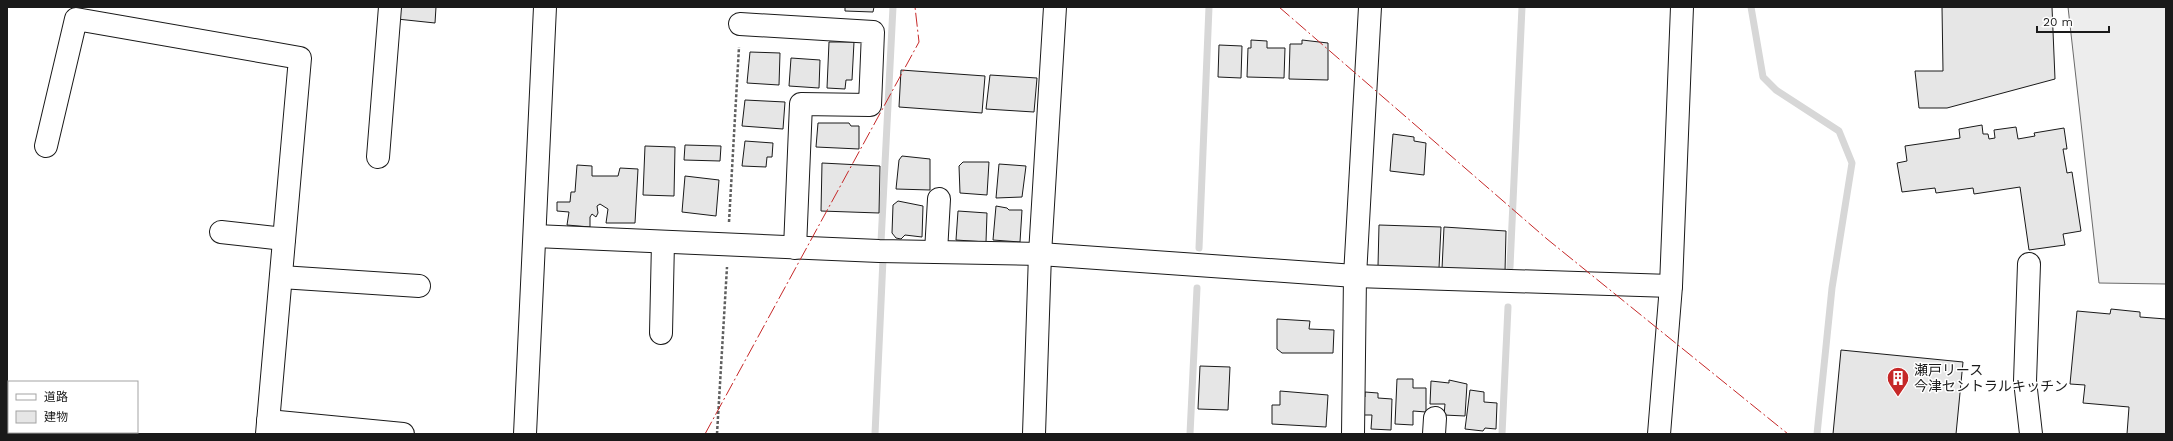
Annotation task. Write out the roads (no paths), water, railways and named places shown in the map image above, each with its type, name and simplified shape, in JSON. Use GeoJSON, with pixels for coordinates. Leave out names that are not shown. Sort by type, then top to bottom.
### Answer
{"type":"FeatureCollection","features":[{"type":"Feature","properties":{"kind":"street"},"geometry":{"type":"LineString","coordinates":[[378,157],[390,7]]}},
{"type":"Feature","properties":{"kind":"street"},"geometry":{"type":"LineString","coordinates":[[525,434],[545,7]]}},
{"type":"Feature","properties":{"kind":"street"},"geometry":{"type":"LineString","coordinates":[[1034,434],[1040,254],[1055,7]]}},
{"type":"Feature","properties":{"kind":"street"},"geometry":{"type":"LineString","coordinates":[[1353,434],[1355,276],[1370,7]]}},
{"type":"Feature","properties":{"kind":"street"},"geometry":{"type":"LineString","coordinates":[[1659,434],[1671,286],[1682,7]]}},
{"type":"Feature","properties":{"kind":"street"},"geometry":{"type":"LineString","coordinates":[[46,146],[76,19],[300,58],[267,427],[404,434]]}},
{"type":"Feature","properties":{"kind":"street"},"geometry":{"type":"LineString","coordinates":[[740,24],[873,32],[870,105],[801,104],[795,248]]}},
{"type":"Feature","properties":{"kind":"street"},"geometry":{"type":"LineString","coordinates":[[936,252],[939,199]]}},
{"type":"Feature","properties":{"kind":"street"},"geometry":{"type":"LineString","coordinates":[[221,232],[284,239]]}},
{"type":"Feature","properties":{"kind":"street"},"geometry":{"type":"LineString","coordinates":[[535,236],[795,248],[1040,254],[1355,276],[1671,286]]}},
{"type":"Feature","properties":{"kind":"street"},"geometry":{"type":"LineString","coordinates":[[661,333],[663,242]]}},
{"type":"Feature","properties":{"kind":"street"},"geometry":{"type":"LineString","coordinates":[[2029,264],[2025,381],[2031,434]]}},
{"type":"Feature","properties":{"kind":"street"},"geometry":{"type":"LineString","coordinates":[[281,277],[419,286]]}},
{"type":"Feature","properties":{"kind":"waterway"},"geometry":{"type":"LineString","coordinates":[[881,242],[893,7]]}},
{"type":"Feature","properties":{"kind":"waterway"},"geometry":{"type":"LineString","coordinates":[[1199,248],[1209,7]]}},
{"type":"Feature","properties":{"kind":"waterway"},"geometry":{"type":"LineString","coordinates":[[1510,267],[1522,7]]}},
{"type":"Feature","properties":{"kind":"waterway"},"geometry":{"type":"LineString","coordinates":[[1751,7],[1763,77],[1776,90],[1839,131],[1852,163],[1832,288],[1817,434]]}},
{"type":"Feature","properties":{"kind":"waterway"},"geometry":{"type":"LineString","coordinates":[[875,434],[883,259]]}},
{"type":"Feature","properties":{"kind":"waterway"},"geometry":{"type":"LineString","coordinates":[[1190,434],[1197,288]]}},
{"type":"Feature","properties":{"kind":"waterway"},"geometry":{"type":"LineString","coordinates":[[1502,434],[1508,307]]}},
{"type":"Feature","properties":{"kind":"place","name":"瀬戸リース 今津セントラルキッチン"},"geometry":{"type":"Point","coordinates":[1898,398]}}]}
